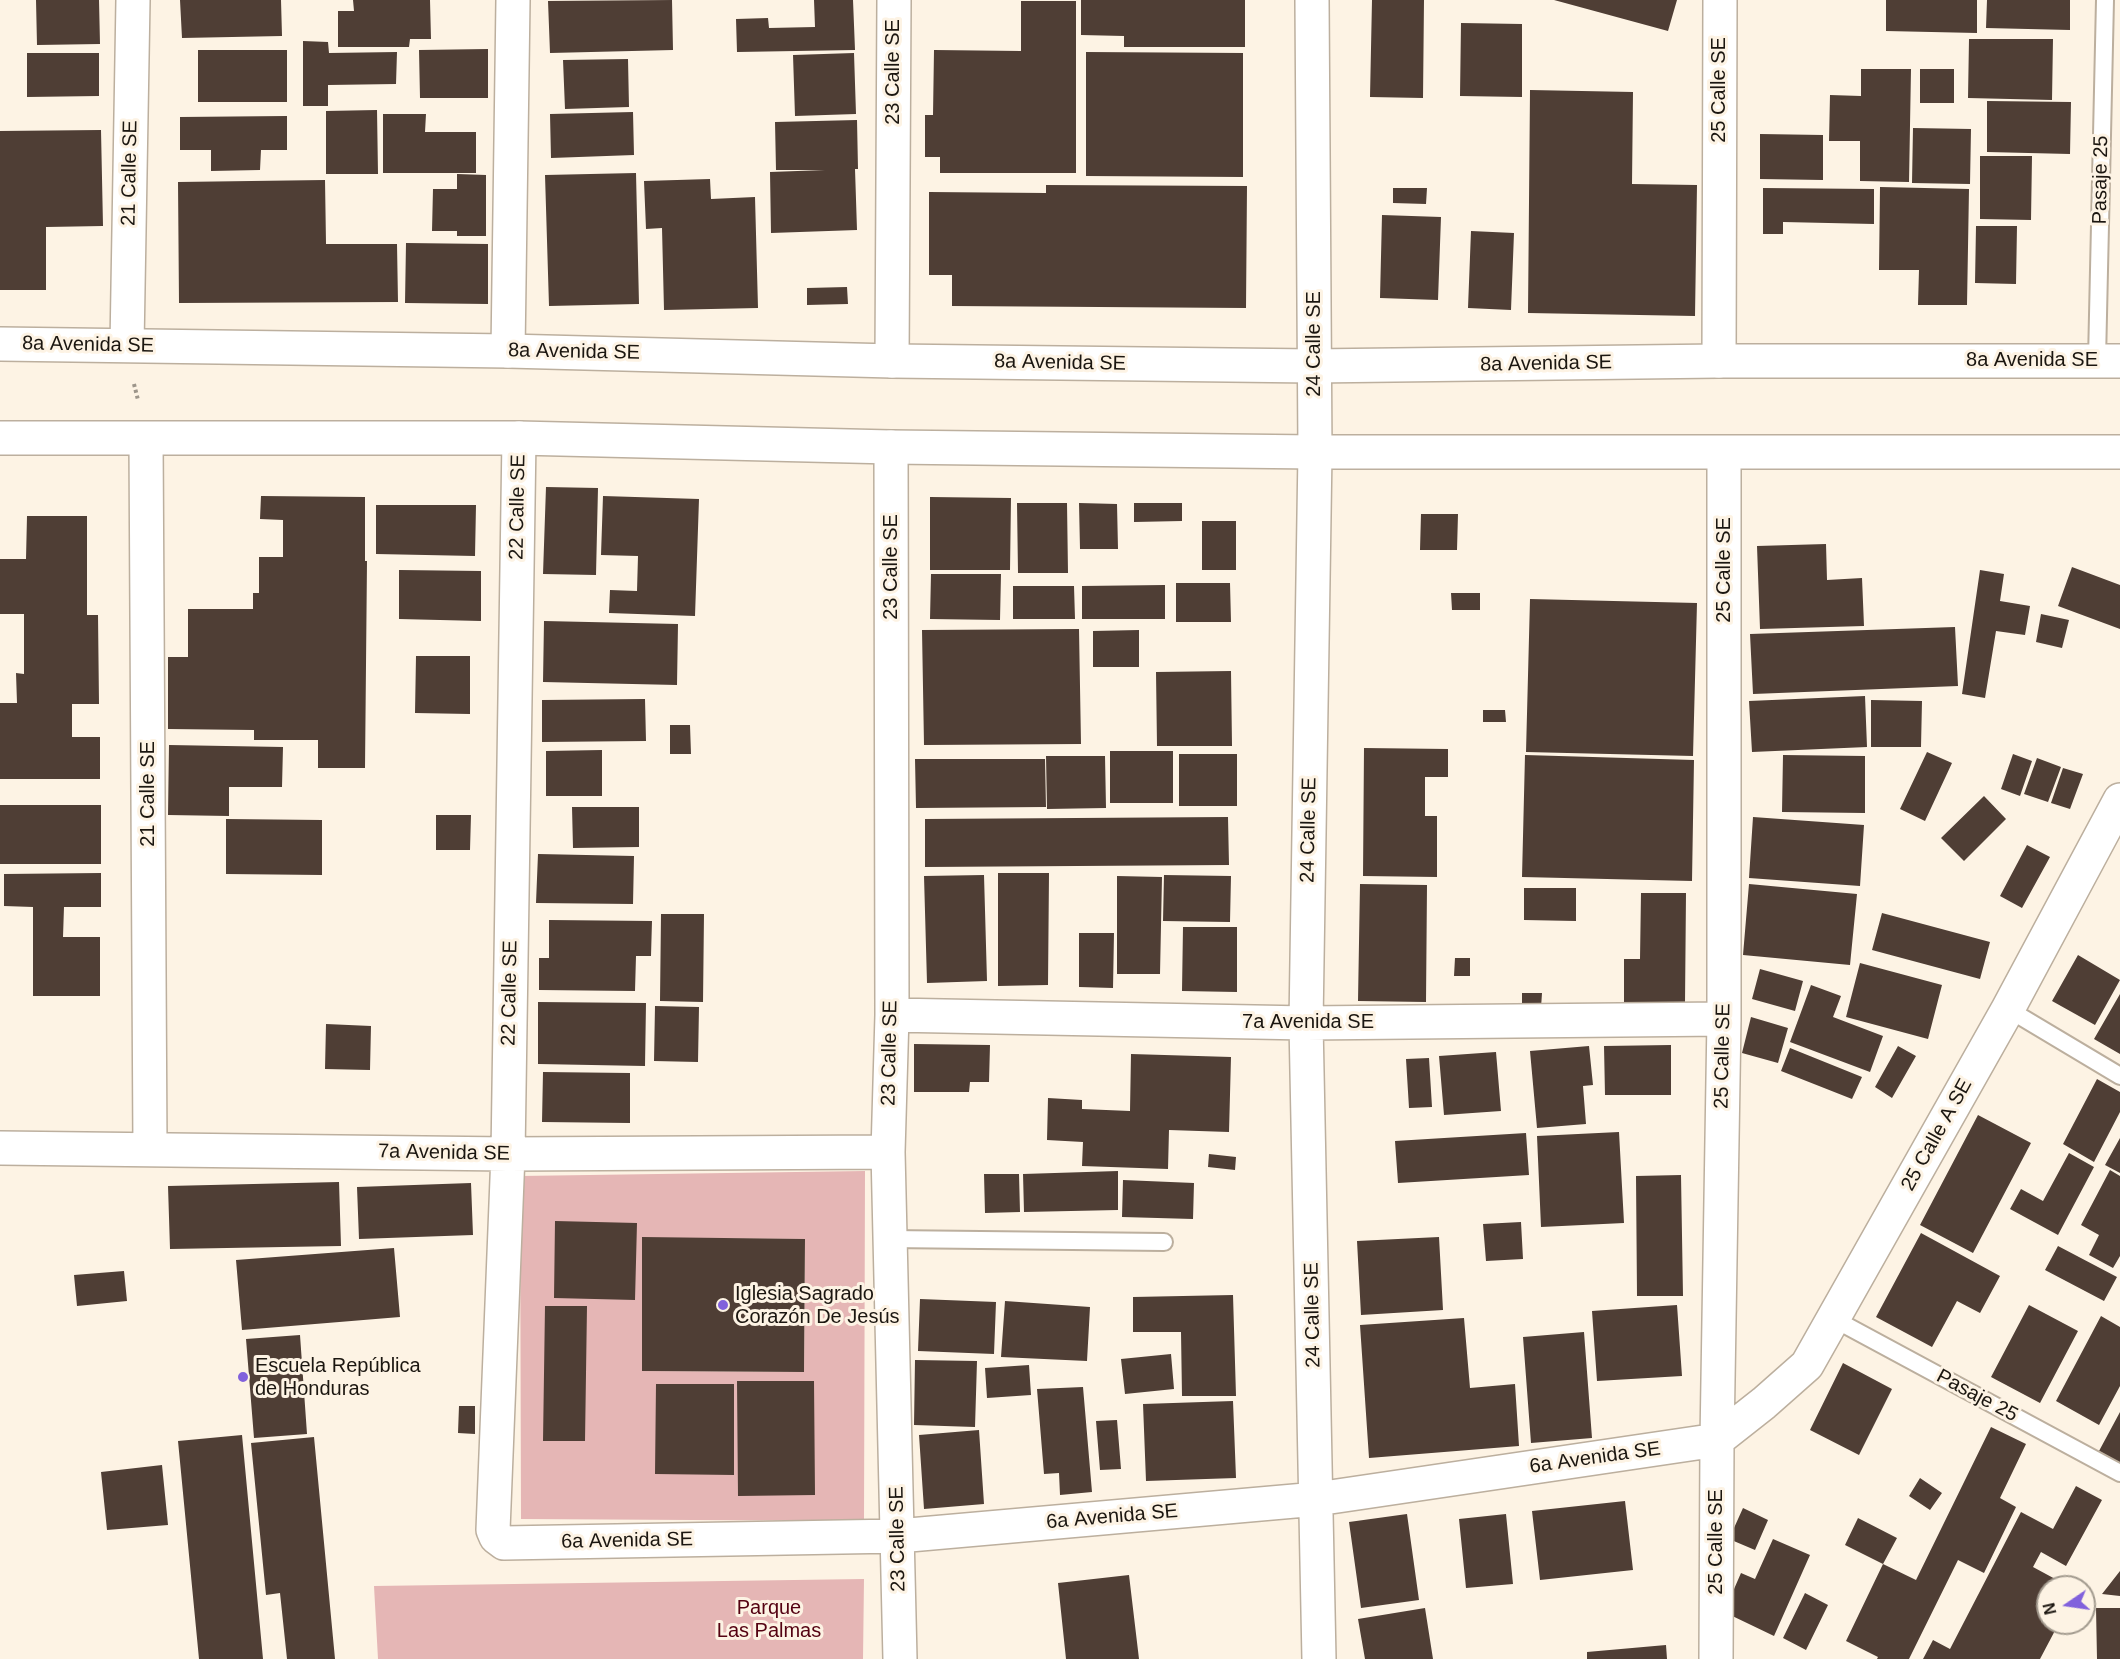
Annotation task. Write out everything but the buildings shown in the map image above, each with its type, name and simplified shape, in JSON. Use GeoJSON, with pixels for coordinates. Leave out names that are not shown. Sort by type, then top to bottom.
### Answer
{"type":"FeatureCollection","features":[{"type":"Feature","properties":{"kind":"street","name":"21 Calle SE"},"geometry":{"type":"LineString","coordinates":[[127,345],[133,0]]}},
{"type":"Feature","properties":{"kind":"street"},"geometry":{"type":"LineString","coordinates":[[508,351],[513,0]]}},
{"type":"Feature","properties":{"kind":"street","name":"23 Calle SE"},"geometry":{"type":"LineString","coordinates":[[892,360],[894,0]]}},
{"type":"Feature","properties":{"kind":"street","name":"24 Calle SE"},"geometry":{"type":"LineString","coordinates":[[1312,0],[1315,452],[1306,1023],[1319,1659]]}},
{"type":"Feature","properties":{"kind":"street","name":"25 Calle SE"},"geometry":{"type":"LineString","coordinates":[[1719,0],[1719,360]]}},
{"type":"Feature","properties":{"kind":"street","name":"8a Avenida SE"},"geometry":{"type":"LineString","coordinates":[[0,344],[1313,366],[1719,360],[2109,361]]}},
{"type":"Feature","properties":{"kind":"street"},"geometry":{"type":"LineString","coordinates":[[0,438],[519,438],[891,447],[1315,452],[2120,452]]}},
{"type":"Feature","properties":{"kind":"street","name":"22 Calle SE"},"geometry":{"type":"LineString","coordinates":[[504,1543],[496,1537],[493,1530],[507,1154],[519,438]]}},
{"type":"Feature","properties":{"kind":"street","name":"21 Calle SE"},"geometry":{"type":"LineString","coordinates":[[146,439],[150,1149]]}},
{"type":"Feature","properties":{"kind":"street","name":"23 Calle SE"},"geometry":{"type":"LineString","coordinates":[[891,447],[892,1015],[888,1152],[900,1659]]}},
{"type":"Feature","properties":{"kind":"street","name":"25 Calle SE"},"geometry":{"type":"LineString","coordinates":[[1716,1659],[1724,1019],[1724,453]]}},
{"type":"Feature","properties":{"kind":"street","name":"25 Calle A SE"},"geometry":{"type":"LineString","coordinates":[[1717,1440],[1807,1365],[2008,1009],[2120,800]]}},
{"type":"Feature","properties":{"kind":"street","name":"7a Avenida SE"},"geometry":{"type":"LineString","coordinates":[[892,1015],[1306,1023],[1724,1019]]}},
{"type":"Feature","properties":{"kind":"street","name":"7a Avenida SE"},"geometry":{"type":"LineString","coordinates":[[0,1148],[507,1154],[888,1152]]}},
{"type":"Feature","properties":{"kind":"street","name":"6a Avenida SE"},"geometry":{"type":"LineString","coordinates":[[504,1543],[898,1536],[1317,1499],[1717,1440]]}},
{"type":"Feature","properties":{"kind":"lane","name":"Pasaje 25"},"geometry":{"type":"LineString","coordinates":[[2105,0],[2109,361]]}},
{"type":"Feature","properties":{"kind":"lane"},"geometry":{"type":"LineString","coordinates":[[2008,1009],[2120,1076]]}},
{"type":"Feature","properties":{"kind":"lane"},"geometry":{"type":"LineString","coordinates":[[890,1239],[1164,1242]]}},
{"type":"Feature","properties":{"kind":"lane","name":"Pasaje 25"},"geometry":{"type":"LineString","coordinates":[[1834,1319],[2120,1473]]}},
{"type":"Feature","properties":{"kind":"path"},"geometry":{"type":"LineString","coordinates":[[127,345],[146,439]]}},
{"type":"Feature","properties":{"kind":"green space"},"geometry":{"type":"Polygon","coordinates":[[[865,1171],[864,1521],[521,1519],[520,1176],[865,1171]],[[642,1238],[642,1371],[804,1372],[805,1239],[642,1238]]]}},
{"type":"Feature","properties":{"kind":"green space","name":"Parque Las Palmas"},"geometry":{"type":"Polygon","coordinates":[[[864,1579],[863,1659],[378,1659],[374,1586],[864,1579]]]}},
{"type":"Feature","properties":{"kind":"place","name":"Iglesia Sagrado Corazón De Jesús"},"geometry":{"type":"Point","coordinates":[723,1305]}},
{"type":"Feature","properties":{"kind":"place","name":"Escuela República de Honduras"},"geometry":{"type":"Point","coordinates":[243,1377]}}]}
